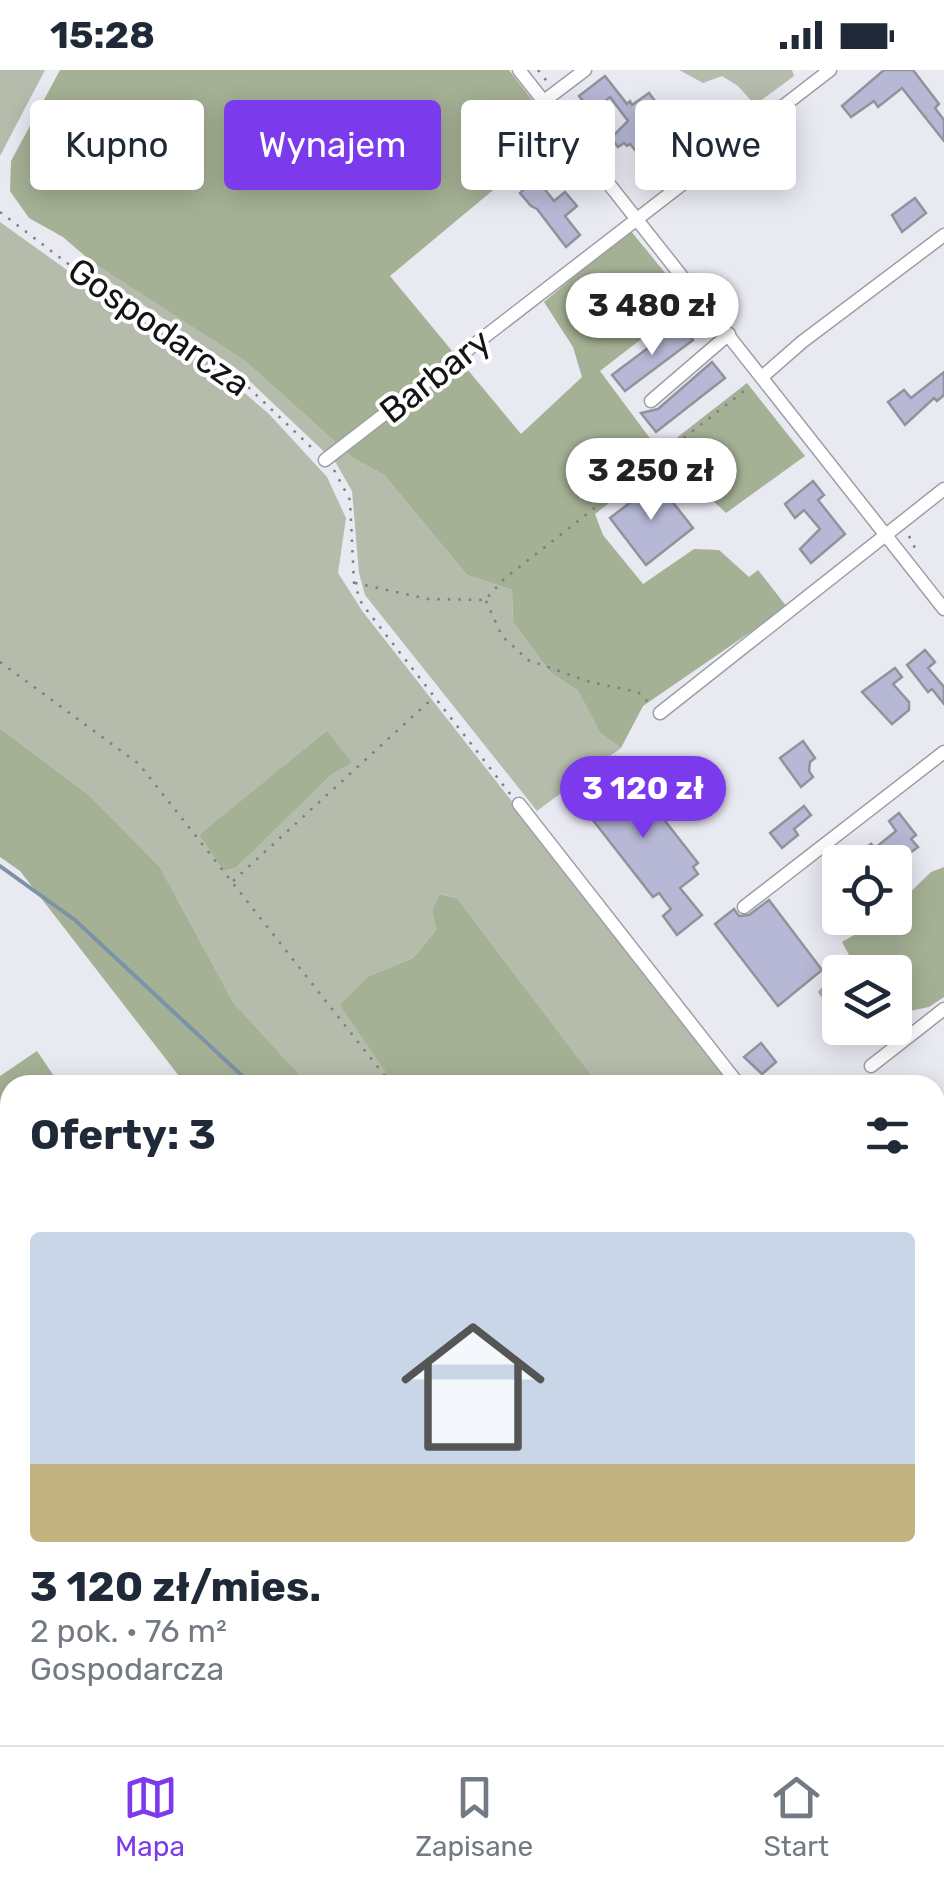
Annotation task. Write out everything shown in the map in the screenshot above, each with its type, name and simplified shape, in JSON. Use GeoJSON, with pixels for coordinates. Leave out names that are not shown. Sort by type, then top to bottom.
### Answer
{"type":"FeatureCollection","features":[{"type":"Feature","properties":{"kind":"street"},"geometry":{"type":"LineString","coordinates":[[519,70],[543,100]]}},
{"type":"Feature","properties":{"kind":"street"},"geometry":{"type":"LineString","coordinates":[[545,100],[584,70]]}},
{"type":"Feature","properties":{"kind":"street","name":"Barbary"},"geometry":{"type":"LineString","coordinates":[[325,460],[830,70]]}},
{"type":"Feature","properties":{"kind":"street"},"geometry":{"type":"LineString","coordinates":[[615,190],[944,609]]}},
{"type":"Feature","properties":{"kind":"street"},"geometry":{"type":"LineString","coordinates":[[762,377],[944,235]]}},
{"type":"Feature","properties":{"kind":"street"},"geometry":{"type":"LineString","coordinates":[[651,401],[728,334]]}},
{"type":"Feature","properties":{"kind":"street"},"geometry":{"type":"LineString","coordinates":[[660,713],[944,490]]}},
{"type":"Feature","properties":{"kind":"street"},"geometry":{"type":"LineString","coordinates":[[744,907],[944,752]]}},
{"type":"Feature","properties":{"kind":"street"},"geometry":{"type":"LineString","coordinates":[[518,804],[731,1075]]}},
{"type":"Feature","properties":{"kind":"street"},"geometry":{"type":"LineString","coordinates":[[870,1066],[944,1009]]}},
{"type":"Feature","properties":{"kind":"path","name":"Gospodarcza"},"geometry":{"type":"LineString","coordinates":[[0,212],[92,282],[226,366],[335,470],[350,500],[354,583],[362,604],[518,804]]}},
{"type":"Feature","properties":{"kind":"path"},"geometry":{"type":"LineString","coordinates":[[354,583],[428,600],[485,600],[504,579],[762,377]]}},
{"type":"Feature","properties":{"kind":"path"},"geometry":{"type":"LineString","coordinates":[[910,530],[910,542],[917,552]]}},
{"type":"Feature","properties":{"kind":"path"},"geometry":{"type":"LineString","coordinates":[[485,600],[502,636],[528,660],[590,682],[638,692],[660,713]]}},
{"type":"Feature","properties":{"kind":"path"},"geometry":{"type":"LineString","coordinates":[[0,662],[139,764],[384,1075]]}},
{"type":"Feature","properties":{"kind":"path"},"geometry":{"type":"LineString","coordinates":[[232,883],[435,696]]}},
{"type":"Feature","properties":{"kind":"green space"},"geometry":{"type":"Polygon","coordinates":[[[0,70],[45,70],[0,156],[0,70]]]}},
{"type":"Feature","properties":{"kind":"green space"},"geometry":{"type":"Polygon","coordinates":[[[60,70],[509,70],[532,100],[461,100],[461,190],[493,190],[390,276],[521,434],[582,377],[573,347],[544,302],[630,230],[689,302],[600,371],[652,441],[670,443],[747,383],[805,456],[726,513],[667,458],[595,514],[603,535],[643,584],[694,549],[719,550],[749,577],[758,570],[787,607],[643,706],[621,748],[600,733],[578,691],[550,672],[513,622],[512,590],[467,575],[384,475],[353,458],[245,361],[29,218],[10,191],[11,161],[30,126],[30,190],[204,190],[204,100],[44,100],[60,70]]]}},
{"type":"Feature","properties":{"kind":"green space"},"geometry":{"type":"Polygon","coordinates":[[[679,70],[792,70],[794,76],[762,100],[751,100],[722,76],[703,83],[679,70]]]}},
{"type":"Feature","properties":{"kind":"green space"},"geometry":{"type":"Polygon","coordinates":[[[0,222],[99,293],[206,360],[269,414],[327,477],[346,518],[338,573],[363,612],[727,1075],[591,1075],[457,898],[441,894],[432,911],[436,930],[413,958],[369,976],[384,1075],[300,1075],[233,1002],[160,867],[90,796],[0,728],[0,222]],[[352,763],[257,790],[199,835],[225,871],[236,868],[331,775],[352,763]]]}},
{"type":"Feature","properties":{"kind":"green space"},"geometry":{"type":"Polygon","coordinates":[[[63,237],[92,261],[245,361],[353,458],[384,475],[467,575],[512,590],[513,622],[550,672],[578,691],[600,733],[621,748],[537,811],[365,595],[359,573],[352,491],[336,463],[237,369],[97,273],[91,261],[63,237]]]}},
{"type":"Feature","properties":{"kind":"green space"},"geometry":{"type":"Polygon","coordinates":[[[0,728],[90,796],[160,867],[233,1002],[300,1075],[178,1075],[20,871],[0,857],[0,728]]]}},
{"type":"Feature","properties":{"kind":"green space"},"geometry":{"type":"Polygon","coordinates":[[[327,731],[352,763],[331,775],[236,868],[224,871],[199,835],[327,731]]]}},
{"type":"Feature","properties":{"kind":"green space"},"geometry":{"type":"Polygon","coordinates":[[[944,867],[944,997],[929,1007],[912,1010],[912,955],[849,955],[842,942],[854,935],[912,935],[912,890],[931,872],[944,867]]]}},
{"type":"Feature","properties":{"kind":"green space"},"geometry":{"type":"Polygon","coordinates":[[[440,894],[457,898],[591,1075],[384,1075],[385,1071],[340,1005],[369,976],[413,958],[436,930],[432,911],[440,894]]]}},
{"type":"Feature","properties":{"kind":"green space"},"geometry":{"type":"Polygon","coordinates":[[[37,1051],[53,1075],[1,1075],[37,1051]]]}},
{"type":"Feature","properties":{"kind":"building"},"geometry":{"type":"Polygon","coordinates":[[[884,70],[913,70],[939,104],[935,108],[944,120],[944,141],[902,88],[878,107],[874,101],[851,117],[842,106],[884,70]]]}},
{"type":"Feature","properties":{"kind":"building"},"geometry":{"type":"Polygon","coordinates":[[[605,76],[627,104],[635,103],[635,150],[630,144],[618,147],[615,143],[615,134],[628,121],[615,100],[582,100],[579,96],[605,76]]]}},
{"type":"Feature","properties":{"kind":"building"},"geometry":{"type":"Polygon","coordinates":[[[545,190],[554,201],[565,192],[577,206],[565,216],[580,235],[566,247],[520,193],[545,190]]]}},
{"type":"Feature","properties":{"kind":"building"},"geometry":{"type":"Polygon","coordinates":[[[915,198],[926,213],[902,232],[892,215],[915,198]]]}},
{"type":"Feature","properties":{"kind":"building"},"geometry":{"type":"Polygon","coordinates":[[[680,324],[693,340],[625,391],[612,375],[680,324]]]}},
{"type":"Feature","properties":{"kind":"building"},"geometry":{"type":"Polygon","coordinates":[[[712,362],[725,378],[656,432],[641,413],[658,409],[712,362]]]}},
{"type":"Feature","properties":{"kind":"building"},"geometry":{"type":"Polygon","coordinates":[[[944,372],[944,395],[937,401],[934,398],[905,425],[888,402],[904,390],[911,398],[944,372]]]}},
{"type":"Feature","properties":{"kind":"building"},"geometry":{"type":"Polygon","coordinates":[[[813,481],[824,495],[818,500],[845,534],[811,563],[800,549],[820,529],[804,510],[795,518],[785,504],[813,481]]]}},
{"type":"Feature","properties":{"kind":"building"},"geometry":{"type":"Polygon","coordinates":[[[657,482],[693,528],[646,565],[610,518],[657,482]]]}},
{"type":"Feature","properties":{"kind":"building"},"geometry":{"type":"Polygon","coordinates":[[[925,650],[935,662],[928,668],[944,687],[944,704],[932,689],[928,692],[907,665],[925,650]]]}},
{"type":"Feature","properties":{"kind":"building"},"geometry":{"type":"Polygon","coordinates":[[[895,668],[902,677],[893,684],[909,702],[909,710],[892,724],[862,692],[895,668]]]}},
{"type":"Feature","properties":{"kind":"building"},"geometry":{"type":"Polygon","coordinates":[[[803,741],[815,758],[809,771],[813,777],[801,787],[780,758],[803,741]]]}},
{"type":"Feature","properties":{"kind":"building"},"geometry":{"type":"Polygon","coordinates":[[[615,757],[698,863],[693,867],[698,874],[680,888],[702,915],[677,935],[663,916],[671,909],[659,893],[653,897],[592,819],[619,797],[604,778],[582,796],[593,810],[583,818],[565,795],[615,757]]]}},
{"type":"Feature","properties":{"kind":"building"},"geometry":{"type":"Polygon","coordinates":[[[804,806],[811,815],[794,829],[798,835],[782,848],[770,833],[804,806]]]}},
{"type":"Feature","properties":{"kind":"building"},"geometry":{"type":"Polygon","coordinates":[[[899,813],[916,835],[911,839],[918,847],[912,852],[912,845],[879,845],[896,831],[889,821],[899,813]]]}},
{"type":"Feature","properties":{"kind":"building"},"geometry":{"type":"Polygon","coordinates":[[[769,900],[822,970],[778,1006],[715,924],[734,909],[739,916],[749,915],[769,900]]]}},
{"type":"Feature","properties":{"kind":"building"},"geometry":{"type":"Polygon","coordinates":[[[761,1043],[776,1062],[762,1074],[744,1057],[761,1043]]]}},
{"type":"Feature","properties":{"kind":"waterway"},"geometry":{"type":"LineString","coordinates":[[0,866],[75,920],[241,1075]]}}]}
